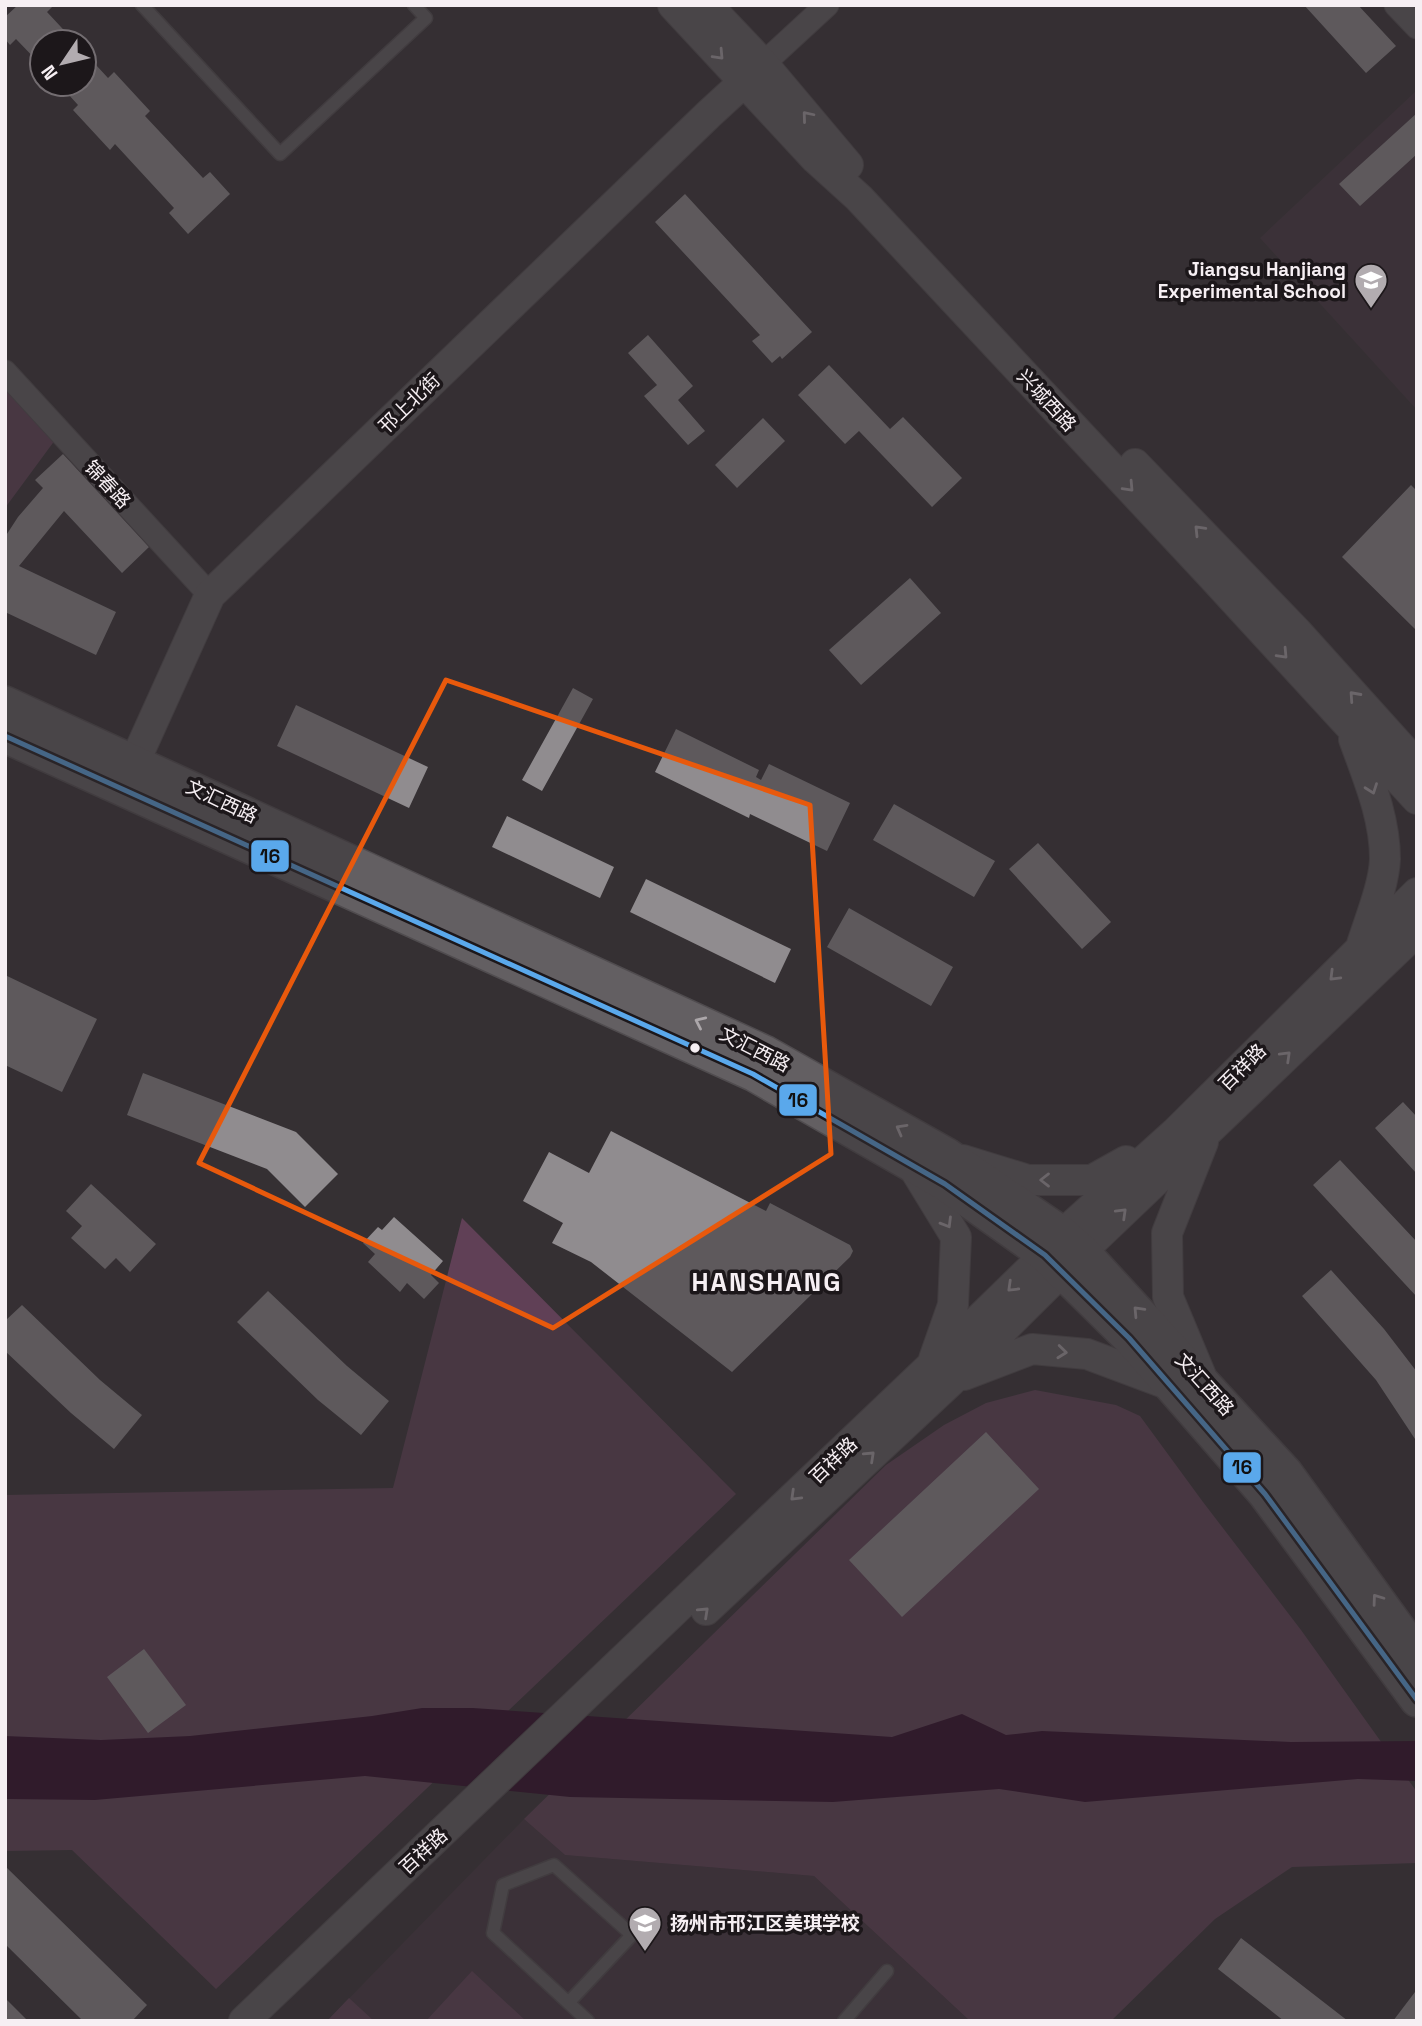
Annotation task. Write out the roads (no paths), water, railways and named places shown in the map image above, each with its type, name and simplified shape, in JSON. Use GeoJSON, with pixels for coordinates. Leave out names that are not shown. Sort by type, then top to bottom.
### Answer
{"type":"FeatureCollection","features":[{"type":"Feature","properties":{"kind":"main road","name":"文汇西路"},"geometry":{"type":"LineString","coordinates":[[5,703],[129,775],[753,1074],[1063,1253],[1129,1338],[1265,1494],[1412,1693]]}},
{"type":"Feature","properties":{"kind":"main road","name":"文汇西路"},"geometry":{"type":"LineString","coordinates":[[5,736],[129,775],[764,1052],[947,1155],[1063,1253],[1204,1383],[1286,1473],[1417,1654]]}},
{"type":"Feature","properties":{"kind":"street","name":"兴城西路"},"geometry":{"type":"LineString","coordinates":[[673,5],[754,73],[873,192],[1297,632],[1417,765]]}},
{"type":"Feature","properties":{"kind":"street","name":"兴城西路"},"geometry":{"type":"LineString","coordinates":[[707,5],[816,159],[869,209],[1417,799]]}},
{"type":"Feature","properties":{"kind":"street"},"geometry":{"type":"LineString","coordinates":[[754,73],[827,5]]}},
{"type":"Feature","properties":{"kind":"street"},"geometry":{"type":"LineString","coordinates":[[1396,5],[1417,27]]}},
{"type":"Feature","properties":{"kind":"street","name":"邗上北街"},"geometry":{"type":"LineString","coordinates":[[129,775],[210,595],[754,73]]}},
{"type":"Feature","properties":{"kind":"street","name":"锦春路"},"geometry":{"type":"LineString","coordinates":[[5,372],[210,595]]}},
{"type":"Feature","properties":{"kind":"street"},"geometry":{"type":"LineString","coordinates":[[1349,725],[1379,808],[1385,860],[1377,900],[1373,955],[1417,950]]}},
{"type":"Feature","properties":{"kind":"street"},"geometry":{"type":"LineString","coordinates":[[1383,728],[1417,744]]}},
{"type":"Feature","properties":{"kind":"street","name":"百祥路"},"geometry":{"type":"LineString","coordinates":[[1063,1253],[1207,1132],[1373,955],[1417,893]]}},
{"type":"Feature","properties":{"kind":"street","name":"百祥路"},"geometry":{"type":"LineString","coordinates":[[244,2021],[488,1802],[941,1373],[1063,1253],[1175,1133],[1373,955],[1417,931]]}},
{"type":"Feature","properties":{"kind":"street"},"geometry":{"type":"LineString","coordinates":[[1204,1383],[1168,1297],[1167,1233],[1207,1132]]}},
{"type":"Feature","properties":{"kind":"street"},"geometry":{"type":"LineString","coordinates":[[947,1155],[1028,1180],[1092,1180],[1175,1133]]}},
{"type":"Feature","properties":{"kind":"street"},"geometry":{"type":"LineString","coordinates":[[912,1165],[956,1237],[953,1305],[941,1373],[1032,1349],[1087,1354],[1170,1385]]}},
{"type":"Feature","properties":{"kind":"street","name":"百祥路"},"geometry":{"type":"LineString","coordinates":[[269,2021],[488,1802]]}},
{"type":"Feature","properties":{"kind":"lane"},"geometry":{"type":"LineString","coordinates":[[142,5],[279,154],[426,18],[414,5]]}},
{"type":"Feature","properties":{"kind":"lane"},"geometry":{"type":"LineString","coordinates":[[569,2002],[632,1935],[554,1865],[503,1885],[493,1933],[588,2021]]}},
{"type":"Feature","properties":{"kind":"lane"},"geometry":{"type":"LineString","coordinates":[[844,2021],[887,1971]]}},
{"type":"Feature","properties":{"kind":"place","name":"Jiangsu Hanjiang Experimental School"},"geometry":{"type":"Point","coordinates":[1371,310]}},
{"type":"Feature","properties":{"kind":"place","name":"扬州市邗江区美琪学校"},"geometry":{"type":"Point","coordinates":[645,1953]}},
{"type":"Feature","properties":{"kind":"district","name":"HANSHANG"},"geometry":{"type":"Point","coordinates":[767,1282]}}]}
